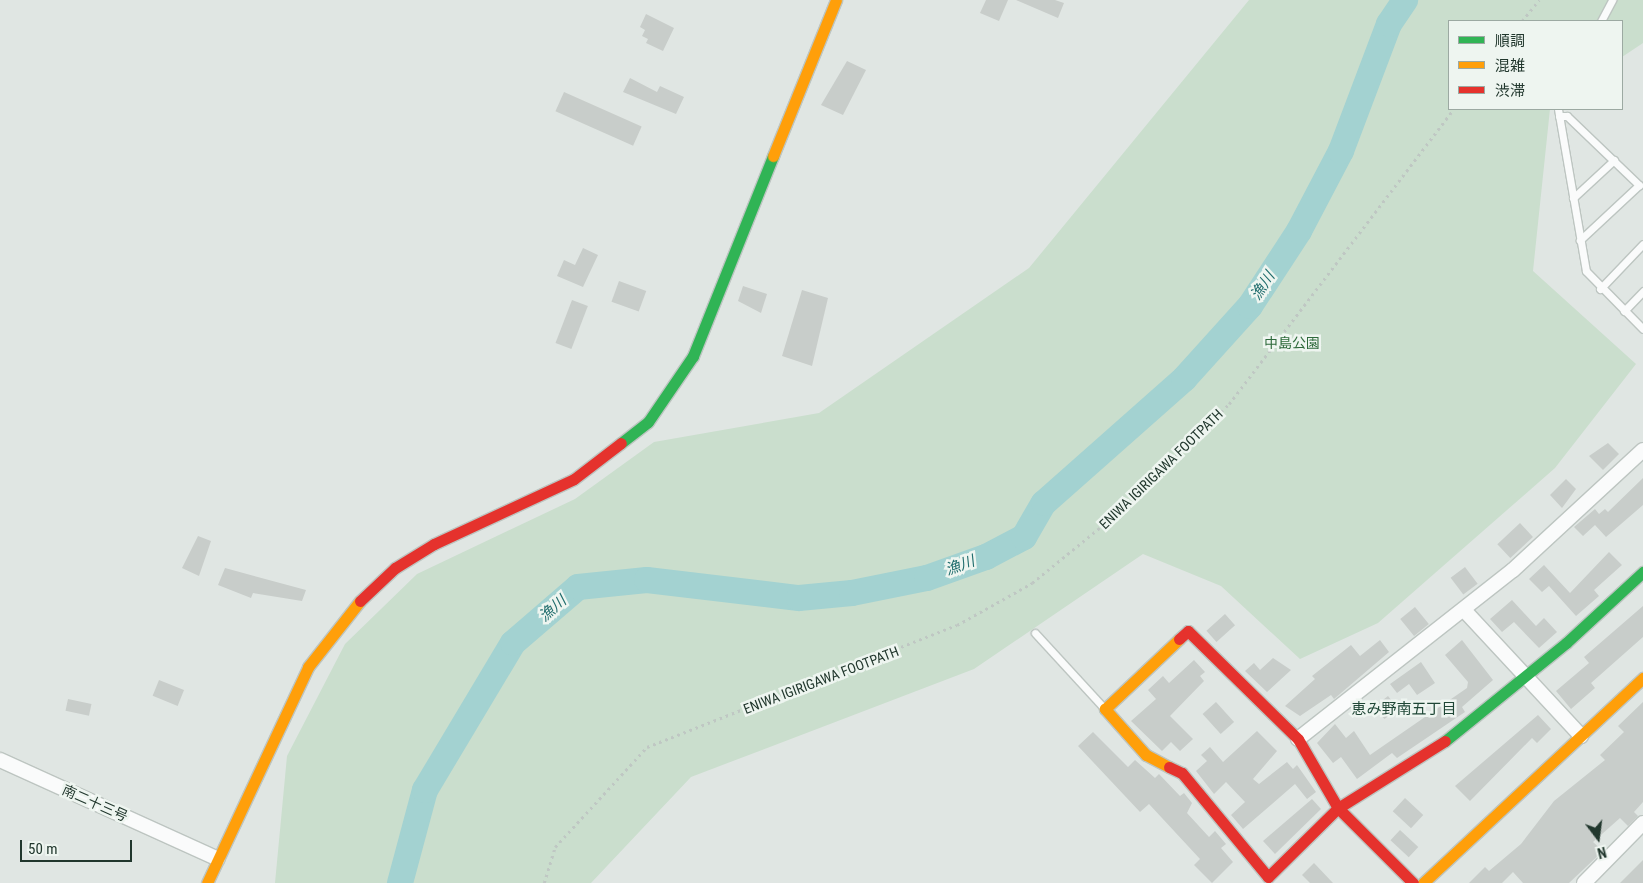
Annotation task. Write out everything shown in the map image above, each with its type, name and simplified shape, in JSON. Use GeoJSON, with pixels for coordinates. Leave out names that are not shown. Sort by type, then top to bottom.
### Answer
{"type":"FeatureCollection","features":[{"type":"Feature","properties":{"kind":"street"},"geometry":{"type":"LineString","coordinates":[[207,883],[308,668],[362,597],[395,568],[434,544],[574,479],[648,422],[672,392],[693,356],[836,0]]}},
{"type":"Feature","properties":{"kind":"street"},"geometry":{"type":"LineString","coordinates":[[1298,739],[1464,610],[1643,450]]}},
{"type":"Feature","properties":{"kind":"street"},"geometry":{"type":"LineString","coordinates":[[1413,883],[1338,808],[1298,739],[1188,632],[1105,709],[1146,754],[1182,773],[1268,877],[1338,808],[1452,737],[1522,675],[1566,643],[1643,572]]}},
{"type":"Feature","properties":{"kind":"street"},"geometry":{"type":"LineString","coordinates":[[1464,610],[1522,675],[1581,736]]}},
{"type":"Feature","properties":{"kind":"street"},"geometry":{"type":"LineString","coordinates":[[1423,883],[1643,678]]}},
{"type":"Feature","properties":{"kind":"street","name":"南二十三号"},"geometry":{"type":"LineString","coordinates":[[0,760],[218,859]]}},
{"type":"Feature","properties":{"kind":"street"},"geometry":{"type":"LineString","coordinates":[[1584,883],[1643,824]]}},
{"type":"Feature","properties":{"kind":"lane"},"geometry":{"type":"LineString","coordinates":[[1602,20],[1612,0]]}},
{"type":"Feature","properties":{"kind":"lane"},"geometry":{"type":"LineString","coordinates":[[1558,112],[1567,116],[1636,181],[1638,189],[1580,240]]}},
{"type":"Feature","properties":{"kind":"lane"},"geometry":{"type":"LineString","coordinates":[[1558,112],[1586,271],[1600,289],[1643,329]]}},
{"type":"Feature","properties":{"kind":"lane"},"geometry":{"type":"LineString","coordinates":[[1573,198],[1614,160]]}},
{"type":"Feature","properties":{"kind":"lane"},"geometry":{"type":"LineString","coordinates":[[1600,289],[1643,244]]}},
{"type":"Feature","properties":{"kind":"lane"},"geometry":{"type":"LineString","coordinates":[[1624,311],[1643,291]]}},
{"type":"Feature","properties":{"kind":"lane"},"geometry":{"type":"LineString","coordinates":[[1035,633],[1105,709]]}},
{"type":"Feature","properties":{"kind":"path"},"geometry":{"type":"LineString","coordinates":[[1523,20],[1539,0]]}},
{"type":"Feature","properties":{"kind":"path","name":"ENIWA IGIRIGAWA FOOTPATH"},"geometry":{"type":"LineString","coordinates":[[544,883],[555,847],[647,747],[957,625],[1032,583],[1119,512],[1229,404],[1453,110]]}},
{"type":"Feature","properties":{"kind":"green space","name":"中島公園"},"geometry":{"type":"Polygon","coordinates":[[[1249,0],[1643,0],[1643,43],[1623,56],[1623,20],[1448,20],[1448,110],[1550,110],[1533,271],[1636,364],[1555,468],[1378,623],[1300,659],[1221,586],[1143,554],[974,669],[691,777],[591,883],[275,883],[287,756],[345,644],[417,574],[575,499],[654,442],[819,413],[1029,268],[1249,0]]]}},
{"type":"Feature","properties":{"kind":"building"},"geometry":{"type":"Polygon","coordinates":[[[986,0],[1008,0],[999,21],[980,13],[986,0]]]}},
{"type":"Feature","properties":{"kind":"building"},"geometry":{"type":"Polygon","coordinates":[[[1016,0],[1055,0],[1064,3],[1058,18],[1016,0]]]}},
{"type":"Feature","properties":{"kind":"building"},"geometry":{"type":"Polygon","coordinates":[[[646,14],[674,28],[663,51],[646,43],[648,39],[642,36],[645,30],[640,27],[646,14]]]}},
{"type":"Feature","properties":{"kind":"building"},"geometry":{"type":"Polygon","coordinates":[[[847,61],[866,70],[843,115],[821,105],[847,61]]]}},
{"type":"Feature","properties":{"kind":"building"},"geometry":{"type":"Polygon","coordinates":[[[630,78],[657,92],[660,86],[684,97],[676,114],[623,92],[630,78]]]}},
{"type":"Feature","properties":{"kind":"building"},"geometry":{"type":"Polygon","coordinates":[[[564,92],[642,127],[633,146],[555,111],[564,92]]]}},
{"type":"Feature","properties":{"kind":"building"},"geometry":{"type":"Polygon","coordinates":[[[583,248],[598,255],[583,287],[557,276],[564,260],[575,265],[583,248]]]}},
{"type":"Feature","properties":{"kind":"building"},"geometry":{"type":"Polygon","coordinates":[[[619,281],[646,291],[639,312],[611,302],[619,281]]]}},
{"type":"Feature","properties":{"kind":"building"},"geometry":{"type":"Polygon","coordinates":[[[743,286],[767,294],[761,313],[738,301],[743,286]]]}},
{"type":"Feature","properties":{"kind":"building"},"geometry":{"type":"Polygon","coordinates":[[[802,290],[828,298],[812,366],[782,356],[802,290]]]}},
{"type":"Feature","properties":{"kind":"building"},"geometry":{"type":"Polygon","coordinates":[[[572,300],[588,306],[571,349],[556,343],[572,300]]]}},
{"type":"Feature","properties":{"kind":"building"},"geometry":{"type":"Polygon","coordinates":[[[1608,443],[1619,454],[1603,470],[1589,456],[1608,443]]]}},
{"type":"Feature","properties":{"kind":"building"},"geometry":{"type":"Polygon","coordinates":[[[1643,478],[1643,505],[1606,537],[1595,525],[1583,536],[1574,527],[1595,509],[1599,514],[1605,509],[1608,512],[1643,478]]]}},
{"type":"Feature","properties":{"kind":"building"},"geometry":{"type":"Polygon","coordinates":[[[1566,479],[1576,489],[1562,508],[1550,495],[1566,479]]]}},
{"type":"Feature","properties":{"kind":"building"},"geometry":{"type":"Polygon","coordinates":[[[1520,523],[1533,537],[1510,558],[1497,544],[1520,523]]]}},
{"type":"Feature","properties":{"kind":"building"},"geometry":{"type":"Polygon","coordinates":[[[198,536],[211,541],[199,576],[182,568],[198,536]]]}},
{"type":"Feature","properties":{"kind":"building"},"geometry":{"type":"Polygon","coordinates":[[[1609,552],[1622,565],[1594,590],[1599,596],[1576,616],[1549,586],[1542,592],[1529,579],[1544,565],[1570,593],[1609,552]]]}},
{"type":"Feature","properties":{"kind":"building"},"geometry":{"type":"Polygon","coordinates":[[[1465,567],[1478,584],[1463,595],[1451,578],[1465,567]]]}},
{"type":"Feature","properties":{"kind":"building"},"geometry":{"type":"Polygon","coordinates":[[[225,568],[306,590],[302,601],[253,593],[251,598],[218,585],[225,568]]]}},
{"type":"Feature","properties":{"kind":"building"},"geometry":{"type":"Polygon","coordinates":[[[1512,600],[1536,626],[1544,618],[1557,632],[1539,648],[1514,622],[1502,632],[1490,619],[1512,600]]]}},
{"type":"Feature","properties":{"kind":"building"},"geometry":{"type":"Polygon","coordinates":[[[1643,606],[1643,637],[1591,683],[1595,688],[1571,709],[1556,691],[1589,663],[1584,657],[1643,606]]]}},
{"type":"Feature","properties":{"kind":"building"},"geometry":{"type":"Polygon","coordinates":[[[1415,607],[1429,624],[1414,636],[1400,619],[1415,607]]]}},
{"type":"Feature","properties":{"kind":"building"},"geometry":{"type":"Polygon","coordinates":[[[1225,614],[1235,625],[1216,642],[1206,631],[1225,614]]]}},
{"type":"Feature","properties":{"kind":"building"},"geometry":{"type":"Polygon","coordinates":[[[1380,640],[1389,652],[1334,699],[1331,695],[1300,716],[1285,706],[1315,679],[1312,676],[1351,645],[1360,656],[1380,640]]]}},
{"type":"Feature","properties":{"kind":"building"},"geometry":{"type":"Polygon","coordinates":[[[1462,640],[1493,680],[1462,707],[1465,712],[1397,758],[1392,753],[1357,779],[1341,757],[1333,763],[1317,743],[1335,724],[1346,738],[1354,731],[1370,755],[1467,688],[1468,682],[1445,655],[1462,640]]]}},
{"type":"Feature","properties":{"kind":"building"},"geometry":{"type":"Polygon","coordinates":[[[1273,658],[1291,670],[1267,692],[1245,671],[1254,663],[1260,670],[1273,658]]]}},
{"type":"Feature","properties":{"kind":"building"},"geometry":{"type":"Polygon","coordinates":[[[1194,660],[1205,672],[1200,676],[1204,681],[1170,716],[1193,739],[1180,751],[1171,742],[1162,751],[1131,721],[1156,699],[1148,690],[1163,676],[1169,683],[1194,660]]]}},
{"type":"Feature","properties":{"kind":"building"},"geometry":{"type":"Polygon","coordinates":[[[1421,662],[1435,683],[1417,695],[1409,684],[1397,693],[1390,684],[1421,662]]]}},
{"type":"Feature","properties":{"kind":"building"},"geometry":{"type":"Polygon","coordinates":[[[159,680],[184,690],[178,706],[153,696],[159,680]]]}},
{"type":"Feature","properties":{"kind":"building"},"geometry":{"type":"Polygon","coordinates":[[[1388,696],[1398,709],[1384,719],[1375,706],[1388,696]]]}},
{"type":"Feature","properties":{"kind":"building"},"geometry":{"type":"Polygon","coordinates":[[[68,699],[91,704],[89,716],[66,711],[68,699]]]}},
{"type":"Feature","properties":{"kind":"building"},"geometry":{"type":"Polygon","coordinates":[[[1216,702],[1234,722],[1221,734],[1203,714],[1216,702]]]}},
{"type":"Feature","properties":{"kind":"building"},"geometry":{"type":"Polygon","coordinates":[[[1643,702],[1643,802],[1634,812],[1638,816],[1628,826],[1620,818],[1593,842],[1603,851],[1569,883],[1523,883],[1513,872],[1502,883],[1469,883],[1485,867],[1489,871],[1521,844],[1554,801],[1605,760],[1600,755],[1624,732],[1618,726],[1643,702]]]}},
{"type":"Feature","properties":{"kind":"building"},"geometry":{"type":"Polygon","coordinates":[[[1538,715],[1551,729],[1537,743],[1532,738],[1470,801],[1455,786],[1538,715]]]}},
{"type":"Feature","properties":{"kind":"building"},"geometry":{"type":"Polygon","coordinates":[[[1257,731],[1277,751],[1253,779],[1259,784],[1287,762],[1293,769],[1297,765],[1316,792],[1307,799],[1295,784],[1243,829],[1231,815],[1245,802],[1226,782],[1214,794],[1196,771],[1207,761],[1201,755],[1210,747],[1223,762],[1257,731]]]}},
{"type":"Feature","properties":{"kind":"building"},"geometry":{"type":"Polygon","coordinates":[[[1093,732],[1128,767],[1135,760],[1155,778],[1159,774],[1180,796],[1184,793],[1192,803],[1187,813],[1209,837],[1215,831],[1226,844],[1221,848],[1233,862],[1212,883],[1194,865],[1200,859],[1149,804],[1140,812],[1078,746],[1093,732]]]}},
{"type":"Feature","properties":{"kind":"building"},"geometry":{"type":"Polygon","coordinates":[[[1405,798],[1423,815],[1411,828],[1393,811],[1405,798]]]}},
{"type":"Feature","properties":{"kind":"building"},"geometry":{"type":"Polygon","coordinates":[[[1312,799],[1321,809],[1275,854],[1263,841],[1312,799]]]}},
{"type":"Feature","properties":{"kind":"building"},"geometry":{"type":"Polygon","coordinates":[[[1400,830],[1418,847],[1409,857],[1390,840],[1400,830]]]}},
{"type":"Feature","properties":{"kind":"building"},"geometry":{"type":"Polygon","coordinates":[[[1643,860],[1643,883],[1620,883],[1643,860]]]}},
{"type":"Feature","properties":{"kind":"building"},"geometry":{"type":"Polygon","coordinates":[[[1314,863],[1333,883],[1310,883],[1302,875],[1314,863]]]}},
{"type":"Feature","properties":{"kind":"waterway","name":"漁川"},"geometry":{"type":"LineString","coordinates":[[400,883],[425,790],[513,643],[578,587],[647,580],[799,598],[852,593],[927,578],[986,557],[1024,537],[1044,503],[1184,379],[1250,306],[1299,231],[1341,151],[1389,24],[1405,0]]}},
{"type":"Feature","properties":{"kind":"traffic: fast"},"geometry":{"type":"LineString","coordinates":[[621,443],[648,422],[693,356],[773,156]]}},
{"type":"Feature","properties":{"kind":"traffic: fast"},"geometry":{"type":"LineString","coordinates":[[1445,741],[1566,643],[1643,572]]}},
{"type":"Feature","properties":{"kind":"traffic: slow"},"geometry":{"type":"LineString","coordinates":[[773,156],[836,0]]}},
{"type":"Feature","properties":{"kind":"traffic: slow"},"geometry":{"type":"LineString","coordinates":[[207,883],[308,667],[360,601]]}},
{"type":"Feature","properties":{"kind":"traffic: slow"},"geometry":{"type":"LineString","coordinates":[[1169,767],[1146,755],[1105,709],[1179,639]]}},
{"type":"Feature","properties":{"kind":"traffic: slow"},"geometry":{"type":"LineString","coordinates":[[1423,883],[1643,678]]}},
{"type":"Feature","properties":{"kind":"traffic: jam"},"geometry":{"type":"LineString","coordinates":[[360,601],[395,568],[434,544],[574,479],[621,443]]}},
{"type":"Feature","properties":{"kind":"traffic: jam"},"geometry":{"type":"LineString","coordinates":[[1179,639],[1188,631],[1298,739],[1338,808],[1413,883]]}},
{"type":"Feature","properties":{"kind":"traffic: jam"},"geometry":{"type":"LineString","coordinates":[[1169,767],[1182,773],[1268,877],[1338,808],[1445,741]]}},
{"type":"Feature","properties":{"kind":"district","name":"恵み野南五丁目"},"geometry":{"type":"Point","coordinates":[1404,710]}}]}
